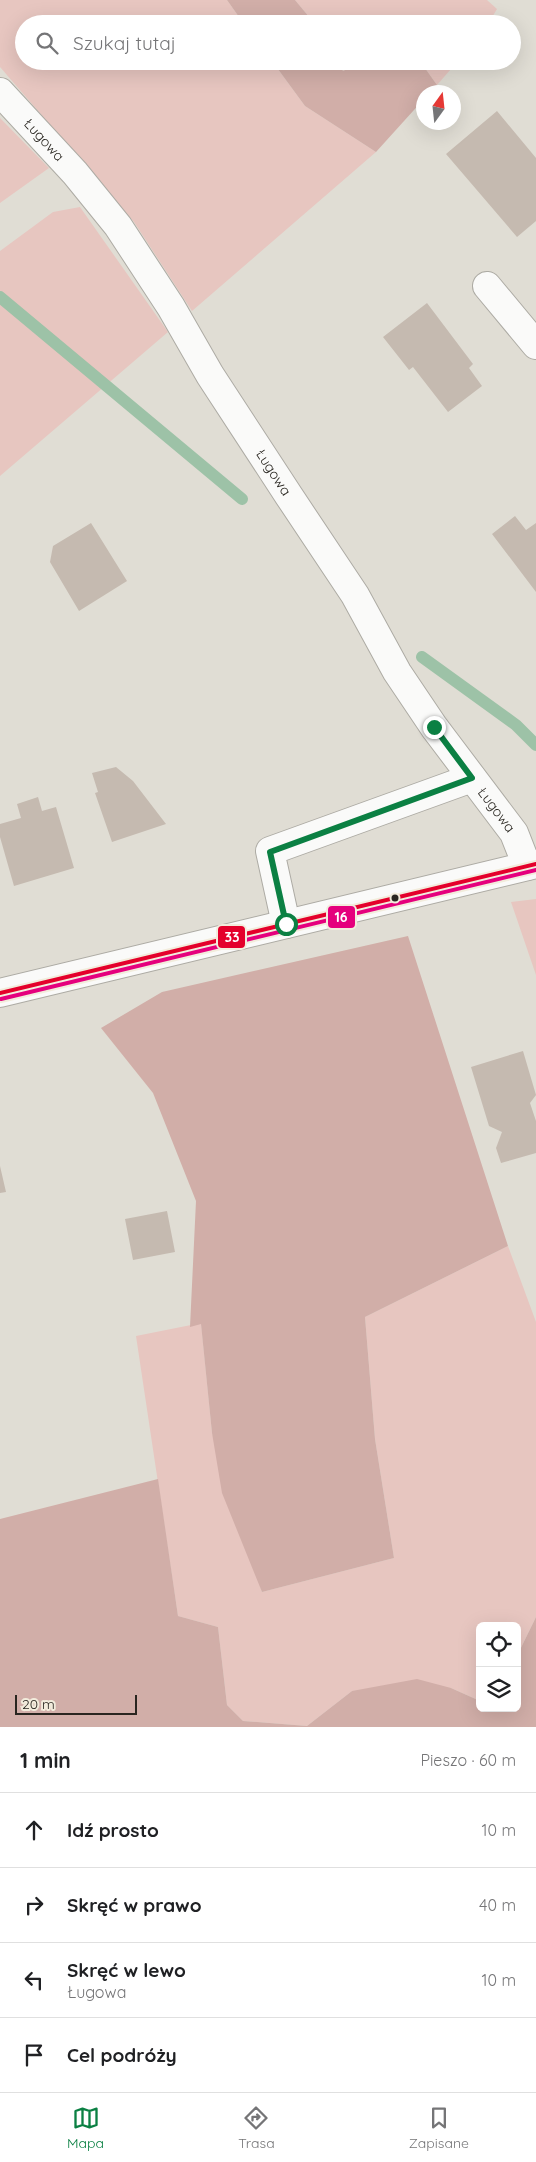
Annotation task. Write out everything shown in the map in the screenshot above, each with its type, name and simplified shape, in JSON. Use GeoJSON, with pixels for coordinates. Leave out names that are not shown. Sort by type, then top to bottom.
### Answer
{"type":"FeatureCollection","features":[{"type":"Feature","properties":{"kind":"street","name":"Ługowa"},"geometry":{"type":"LineString","coordinates":[[0,92],[75,173],[118,226],[171,306],[210,374],[288,496],[355,594],[398,672],[434,727],[514,833],[532,865]]}},
{"type":"Feature","properties":{"kind":"street"},"geometry":{"type":"LineString","coordinates":[[487,286],[536,344]]}},
{"type":"Feature","properties":{"kind":"street"},"geometry":{"type":"LineString","coordinates":[[286,924],[270,852],[472,778]]}},
{"type":"Feature","properties":{"kind":"street"},"geometry":{"type":"LineString","coordinates":[[0,993],[532,865]]}},
{"type":"Feature","properties":{"kind":"shaded area"},"geometry":{"type":"Polygon","coordinates":[[[0,0],[227,0],[238,15],[15,15],[15,70],[279,70],[305,106],[376,152],[192,311],[134,222],[0,67],[0,0]]]}},
{"type":"Feature","properties":{"kind":"shaded area"},"geometry":{"type":"Polygon","coordinates":[[[227,0],[295,0],[308,15],[238,15],[227,0]]]}},
{"type":"Feature","properties":{"kind":"shaded area"},"geometry":{"type":"Polygon","coordinates":[[[295,0],[487,0],[497,9],[493,15],[308,15],[295,0]]]}},
{"type":"Feature","properties":{"kind":"shaded area"},"geometry":{"type":"Polygon","coordinates":[[[279,70],[426,70],[437,85],[416,85],[416,108],[376,152],[305,106],[279,70]]]}},
{"type":"Feature","properties":{"kind":"shaded area"},"geometry":{"type":"Polygon","coordinates":[[[426,70],[450,70],[437,85],[426,70]]]}},
{"type":"Feature","properties":{"kind":"shaded area"},"geometry":{"type":"Polygon","coordinates":[[[0,118],[49,168],[0,203],[0,118]]]}},
{"type":"Feature","properties":{"kind":"shaded area"},"geometry":{"type":"Polygon","coordinates":[[[80,207],[168,332],[0,476],[0,251],[53,212],[80,207]]]}},
{"type":"Feature","properties":{"kind":"shaded area"},"geometry":{"type":"Polygon","coordinates":[[[536,899],[536,975],[511,902],[536,899]]]}},
{"type":"Feature","properties":{"kind":"shaded area"},"geometry":{"type":"Polygon","coordinates":[[[408,936],[508,1246],[365,1317],[375,1439],[394,1558],[262,1592],[222,1493],[212,1433],[201,1324],[190,1327],[196,1201],[153,1093],[101,1028],[162,992],[408,936]]]}},
{"type":"Feature","properties":{"kind":"shaded area"},"geometry":{"type":"Polygon","coordinates":[[[508,1246],[536,1322],[536,1617],[521,1648],[521,1622],[476,1622],[476,1699],[451,1688],[352,1691],[307,1726],[243,1721],[227,1705],[218,1627],[178,1616],[136,1336],[201,1323],[212,1433],[262,1592],[394,1558],[375,1439],[365,1317],[508,1246]]]}},
{"type":"Feature","properties":{"kind":"shaded area"},"geometry":{"type":"Polygon","coordinates":[[[158,1479],[178,1616],[218,1627],[227,1705],[243,1721],[307,1726],[352,1691],[417,1679],[451,1688],[476,1699],[476,1712],[521,1712],[521,1648],[536,1617],[536,1727],[0,1727],[0,1519],[158,1479]]]}},
{"type":"Feature","properties":{"kind":"building"},"geometry":{"type":"Polygon","coordinates":[[[497,111],[536,158],[536,221],[517,237],[446,154],[497,111]]]}},
{"type":"Feature","properties":{"kind":"building"},"geometry":{"type":"Polygon","coordinates":[[[427,303],[473,364],[469,368],[482,386],[448,412],[413,367],[409,370],[383,337],[427,303]]]}},
{"type":"Feature","properties":{"kind":"building"},"geometry":{"type":"Polygon","coordinates":[[[515,516],[526,530],[536,523],[536,592],[492,534],[515,516]]]}},
{"type":"Feature","properties":{"kind":"building"},"geometry":{"type":"Polygon","coordinates":[[[91,523],[127,581],[79,611],[50,562],[53,546],[91,523]]]}},
{"type":"Feature","properties":{"kind":"building"},"geometry":{"type":"Polygon","coordinates":[[[116,767],[133,781],[166,824],[112,842],[95,793],[98,792],[92,773],[116,767]]]}},
{"type":"Feature","properties":{"kind":"building"},"geometry":{"type":"Polygon","coordinates":[[[38,797],[42,811],[56,807],[74,868],[14,886],[0,837],[0,824],[21,818],[17,804],[38,797]]]}},
{"type":"Feature","properties":{"kind":"building"},"geometry":{"type":"Polygon","coordinates":[[[523,1051],[536,1095],[530,1103],[536,1121],[536,1153],[501,1163],[496,1148],[502,1132],[489,1126],[471,1067],[523,1051]]]}},
{"type":"Feature","properties":{"kind":"building"},"geometry":{"type":"Polygon","coordinates":[[[0,1166],[6,1192],[0,1193],[0,1166]]]}},
{"type":"Feature","properties":{"kind":"building"},"geometry":{"type":"Polygon","coordinates":[[[167,1211],[175,1252],[133,1260],[125,1219],[167,1211]]]}},
{"type":"Feature","properties":{"kind":"waterway"},"geometry":{"type":"LineString","coordinates":[[0,297],[242,499]]}},
{"type":"Feature","properties":{"kind":"waterway"},"geometry":{"type":"LineString","coordinates":[[422,657],[516,725],[536,745]]}},
{"type":"Feature","properties":{"kind":"transit line","name":"33"},"geometry":{"type":"LineString","coordinates":[[0,993],[536,864]]}},
{"type":"Feature","properties":{"kind":"transit line","name":"16"},"geometry":{"type":"LineString","coordinates":[[1,999],[536,870]]}},
{"type":"Feature","properties":{"kind":"route"},"geometry":{"type":"LineString","coordinates":[[286,924],[270,852],[472,778],[434,727]]}}]}
